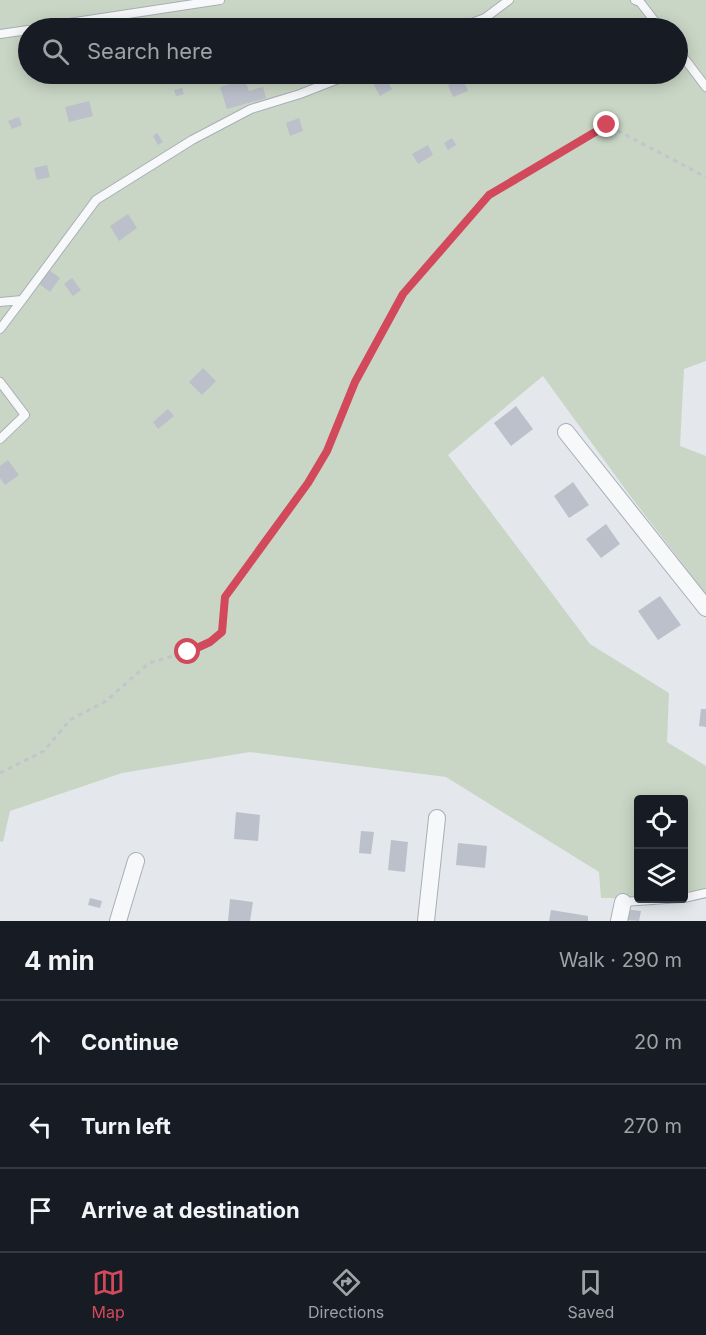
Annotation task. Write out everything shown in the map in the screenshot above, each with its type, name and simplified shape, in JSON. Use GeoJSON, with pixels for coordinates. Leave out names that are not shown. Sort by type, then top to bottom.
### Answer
{"type":"FeatureCollection","features":[{"type":"Feature","properties":{"kind":"street"},"geometry":{"type":"LineString","coordinates":[[566,432],[706,608]]}},
{"type":"Feature","properties":{"kind":"street"},"geometry":{"type":"LineString","coordinates":[[426,921],[437,818]]}},
{"type":"Feature","properties":{"kind":"street"},"geometry":{"type":"LineString","coordinates":[[118,921],[136,861]]}},
{"type":"Feature","properties":{"kind":"street"},"geometry":{"type":"LineString","coordinates":[[619,921],[623,902]]}},
{"type":"Feature","properties":{"kind":"lane"},"geometry":{"type":"LineString","coordinates":[[102,18],[220,0]]}},
{"type":"Feature","properties":{"kind":"lane"},"geometry":{"type":"LineString","coordinates":[[485,18],[509,0]]}},
{"type":"Feature","properties":{"kind":"lane"},"geometry":{"type":"LineString","coordinates":[[635,0],[640,2],[652,18]]}},
{"type":"Feature","properties":{"kind":"lane"},"geometry":{"type":"LineString","coordinates":[[0,34],[18,31]]}},
{"type":"Feature","properties":{"kind":"lane"},"geometry":{"type":"LineString","coordinates":[[688,63],[706,87]]}},
{"type":"Feature","properties":{"kind":"lane"},"geometry":{"type":"LineString","coordinates":[[0,329],[96,200],[192,140],[251,109],[326,84]]}},
{"type":"Feature","properties":{"kind":"lane"},"geometry":{"type":"LineString","coordinates":[[0,303],[22,300]]}},
{"type":"Feature","properties":{"kind":"lane"},"geometry":{"type":"LineString","coordinates":[[0,382],[25,415],[0,439]]}},
{"type":"Feature","properties":{"kind":"lane"},"geometry":{"type":"LineString","coordinates":[[688,897],[706,893]]}},
{"type":"Feature","properties":{"kind":"lane"},"geometry":{"type":"LineString","coordinates":[[623,902],[634,901]]}},
{"type":"Feature","properties":{"kind":"path"},"geometry":{"type":"LineString","coordinates":[[0,773],[44,751],[70,720],[106,701],[149,663],[188,652],[210,642],[222,632],[225,597],[308,483],[327,451],[355,382],[403,294],[489,195],[607,125],[706,177]]}},
{"type":"Feature","properties":{"kind":"green space"},"geometry":{"type":"Polygon","coordinates":[[[0,0],[706,0],[706,361],[684,369],[680,446],[706,456],[706,594],[631,497],[543,376],[448,455],[590,644],[669,693],[667,742],[706,766],[706,890],[688,894],[688,795],[634,795],[634,898],[601,898],[599,872],[446,777],[250,752],[122,773],[10,811],[3,842],[0,841],[0,0]]]}},
{"type":"Feature","properties":{"kind":"building"},"geometry":{"type":"Polygon","coordinates":[[[246,84],[249,91],[263,87],[266,98],[227,109],[220,87],[246,84]]]}},
{"type":"Feature","properties":{"kind":"building"},"geometry":{"type":"Polygon","coordinates":[[[374,84],[389,84],[392,89],[380,96],[374,84]]]}},
{"type":"Feature","properties":{"kind":"building"},"geometry":{"type":"Polygon","coordinates":[[[465,84],[468,91],[453,97],[448,85],[465,84]]]}},
{"type":"Feature","properties":{"kind":"building"},"geometry":{"type":"Polygon","coordinates":[[[182,88],[184,94],[176,96],[174,90],[182,88]]]}},
{"type":"Feature","properties":{"kind":"building"},"geometry":{"type":"Polygon","coordinates":[[[89,101],[93,116],[69,122],[65,107],[89,101]]]}},
{"type":"Feature","properties":{"kind":"building"},"geometry":{"type":"Polygon","coordinates":[[[19,117],[22,125],[12,129],[8,121],[19,117]]]}},
{"type":"Feature","properties":{"kind":"building"},"geometry":{"type":"Polygon","coordinates":[[[299,118],[303,131],[290,136],[286,123],[299,118]]]}},
{"type":"Feature","properties":{"kind":"building"},"geometry":{"type":"Polygon","coordinates":[[[157,133],[163,142],[158,145],[153,136],[157,133]]]}},
{"type":"Feature","properties":{"kind":"building"},"geometry":{"type":"Polygon","coordinates":[[[452,138],[456,145],[448,150],[444,143],[452,138]]]}},
{"type":"Feature","properties":{"kind":"building"},"geometry":{"type":"Polygon","coordinates":[[[428,145],[433,155],[418,164],[412,154],[428,145]]]}},
{"type":"Feature","properties":{"kind":"building"},"geometry":{"type":"Polygon","coordinates":[[[47,165],[50,177],[37,180],[34,168],[47,165]]]}},
{"type":"Feature","properties":{"kind":"building"},"geometry":{"type":"Polygon","coordinates":[[[128,214],[137,228],[119,241],[110,226],[128,214]]]}},
{"type":"Feature","properties":{"kind":"building"},"geometry":{"type":"Polygon","coordinates":[[[46,268],[60,278],[50,292],[37,282],[46,268]]]}},
{"type":"Feature","properties":{"kind":"building"},"geometry":{"type":"Polygon","coordinates":[[[72,278],[81,290],[73,296],[64,284],[72,278]]]}},
{"type":"Feature","properties":{"kind":"building"},"geometry":{"type":"Polygon","coordinates":[[[203,368],[216,381],[202,395],[189,382],[203,368]]]}},
{"type":"Feature","properties":{"kind":"building"},"geometry":{"type":"Polygon","coordinates":[[[516,406],[533,429],[511,446],[494,423],[516,406]]]}},
{"type":"Feature","properties":{"kind":"building"},"geometry":{"type":"Polygon","coordinates":[[[168,409],[174,416],[158,429],[153,422],[168,409]]]}},
{"type":"Feature","properties":{"kind":"building"},"geometry":{"type":"Polygon","coordinates":[[[8,460],[19,475],[5,485],[0,478],[0,466],[8,460]]]}},
{"type":"Feature","properties":{"kind":"building"},"geometry":{"type":"Polygon","coordinates":[[[573,482],[589,505],[569,518],[554,496],[573,482]]]}},
{"type":"Feature","properties":{"kind":"building"},"geometry":{"type":"Polygon","coordinates":[[[606,524],[620,544],[601,558],[586,539],[606,524]]]}},
{"type":"Feature","properties":{"kind":"building"},"geometry":{"type":"Polygon","coordinates":[[[660,596],[681,625],[658,640],[638,611],[660,596]]]}},
{"type":"Feature","properties":{"kind":"building"},"geometry":{"type":"Polygon","coordinates":[[[701,709],[706,709],[706,727],[699,726],[701,709]]]}},
{"type":"Feature","properties":{"kind":"building"},"geometry":{"type":"Polygon","coordinates":[[[236,812],[260,815],[258,841],[234,839],[236,812]]]}},
{"type":"Feature","properties":{"kind":"building"},"geometry":{"type":"Polygon","coordinates":[[[361,831],[374,832],[371,854],[359,853],[361,831]]]}},
{"type":"Feature","properties":{"kind":"building"},"geometry":{"type":"Polygon","coordinates":[[[391,840],[408,842],[405,872],[388,870],[391,840]]]}},
{"type":"Feature","properties":{"kind":"building"},"geometry":{"type":"Polygon","coordinates":[[[458,843],[487,846],[485,868],[456,865],[458,843]]]}},
{"type":"Feature","properties":{"kind":"building"},"geometry":{"type":"Polygon","coordinates":[[[90,898],[102,901],[100,908],[88,905],[90,898]]]}},
{"type":"Feature","properties":{"kind":"building"},"geometry":{"type":"Polygon","coordinates":[[[230,899],[253,902],[250,921],[228,921],[230,899]]]}},
{"type":"Feature","properties":{"kind":"building"},"geometry":{"type":"Polygon","coordinates":[[[625,909],[641,911],[639,921],[624,920],[625,909]]]}},
{"type":"Feature","properties":{"kind":"building"},"geometry":{"type":"Polygon","coordinates":[[[551,910],[588,916],[588,921],[549,921],[551,910]]]}},
{"type":"Feature","properties":{"kind":"route"},"geometry":{"type":"LineString","coordinates":[[188,652],[210,642],[222,632],[225,597],[308,483],[327,451],[355,382],[403,294],[489,195],[607,125]]}}]}
